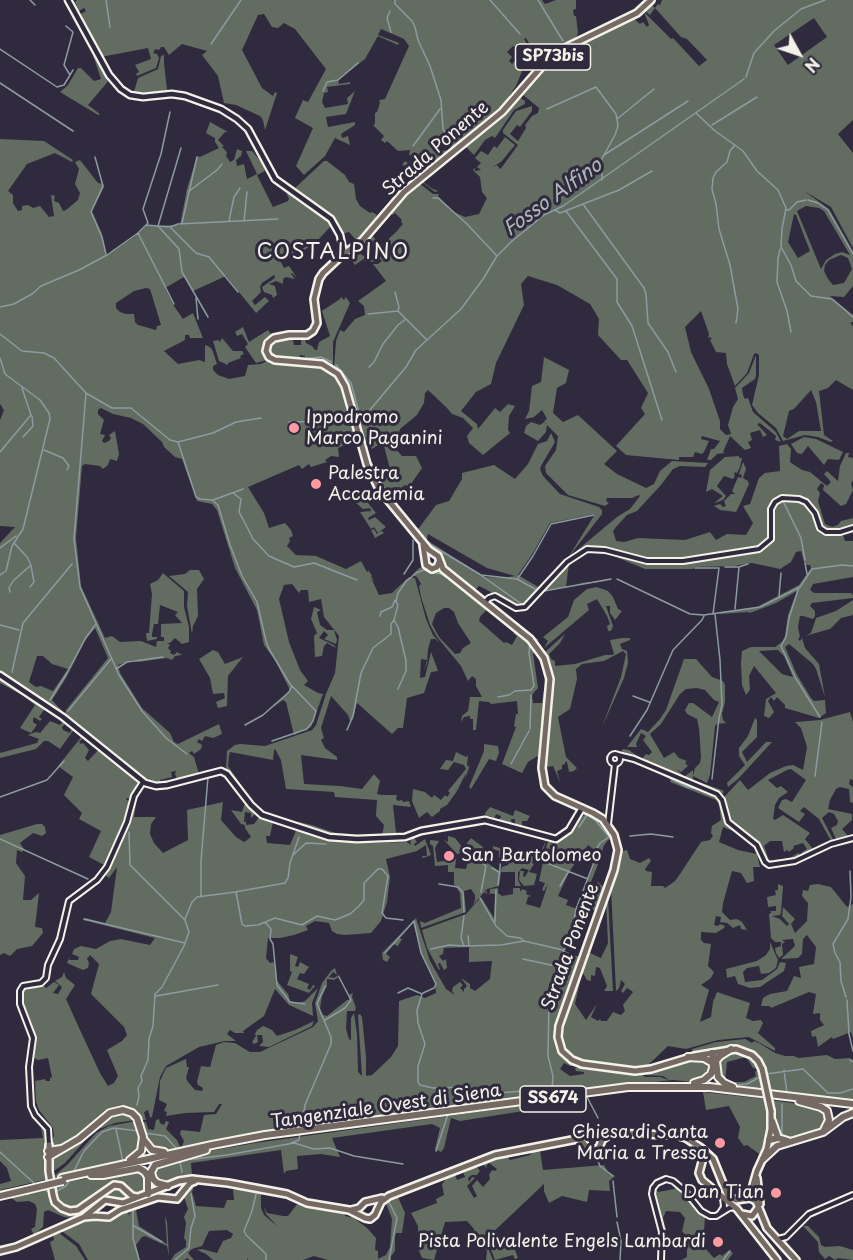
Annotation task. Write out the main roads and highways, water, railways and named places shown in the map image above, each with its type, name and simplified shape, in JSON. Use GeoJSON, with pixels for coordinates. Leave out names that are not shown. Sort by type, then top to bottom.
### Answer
{"type":"FeatureCollection","features":[{"type":"Feature","properties":{"kind":"highway"},"geometry":{"type":"LineString","coordinates":[[714,1062],[731,1049]]}},
{"type":"Feature","properties":{"kind":"highway"},"geometry":{"type":"LineString","coordinates":[[712,1053],[714,1072],[719,1079],[726,1084],[758,1094]]}},
{"type":"Feature","properties":{"kind":"highway"},"geometry":{"type":"LineString","coordinates":[[688,1057],[704,1058],[714,1062]]}},
{"type":"Feature","properties":{"kind":"highway"},"geometry":{"type":"LineString","coordinates":[[677,1085],[701,1082],[714,1072]]}},
{"type":"Feature","properties":{"kind":"highway","name":"Tangenziale Ovest di Siena"},"geometry":{"type":"LineString","coordinates":[[0,1194],[265,1135],[597,1090],[677,1085],[853,1106]]}},
{"type":"Feature","properties":{"kind":"highway","name":"Tangenziale Ovest di Siena"},"geometry":{"type":"LineString","coordinates":[[211,1147],[616,1091],[690,1089],[758,1094],[799,1101],[853,1106]]}},
{"type":"Feature","properties":{"kind":"highway"},"geometry":{"type":"LineString","coordinates":[[799,1101],[821,1107],[826,1111],[829,1123],[821,1132]]}},
{"type":"Feature","properties":{"kind":"highway"},"geometry":{"type":"LineString","coordinates":[[48,1151],[67,1146],[113,1112],[126,1111],[137,1118],[148,1147],[158,1152],[211,1147]]}},
{"type":"Feature","properties":{"kind":"highway"},"geometry":{"type":"LineString","coordinates":[[770,1140],[789,1141],[821,1132],[853,1113]]}},
{"type":"Feature","properties":{"kind":"highway"},"geometry":{"type":"LineString","coordinates":[[772,1121],[779,1141]]}},
{"type":"Feature","properties":{"kind":"highway"},"geometry":{"type":"LineString","coordinates":[[90,1173],[135,1158],[141,1151],[143,1137]]}},
{"type":"Feature","properties":{"kind":"highway"},"geometry":{"type":"LineString","coordinates":[[763,1159],[779,1141]]}},
{"type":"Feature","properties":{"kind":"highway"},"geometry":{"type":"LineString","coordinates":[[48,1151],[67,1146]]}},
{"type":"Feature","properties":{"kind":"highway"},"geometry":{"type":"LineString","coordinates":[[148,1194],[149,1174],[158,1162],[211,1147]]}},
{"type":"Feature","properties":{"kind":"highway"},"geometry":{"type":"LineString","coordinates":[[90,1173],[104,1175],[135,1168],[149,1174],[156,1182],[168,1186]]}},
{"type":"Feature","properties":{"kind":"main road"},"geometry":{"type":"LineString","coordinates":[[68,0],[110,75],[121,89],[130,95],[143,97],[172,94],[186,96],[221,109],[237,119],[248,129],[275,179],[330,218],[340,235],[344,254]]}},
{"type":"Feature","properties":{"kind":"main road","name":"Strada Ponente"},"geometry":{"type":"LineString","coordinates":[[651,0],[637,13],[566,48],[543,65],[502,112],[408,188],[363,240],[344,254],[319,279],[314,301],[317,321],[315,329],[307,335],[274,338],[267,344],[266,352],[269,357],[277,360],[322,364],[338,374],[345,386],[372,476],[419,538],[429,550],[439,557],[443,569],[536,645],[544,658],[550,680],[545,723],[543,780],[545,786],[555,796],[600,817],[608,824],[617,846],[617,863],[559,1026],[560,1045],[564,1054],[576,1062],[631,1071],[651,1069],[688,1057],[731,1049]]}},
{"type":"Feature","properties":{"kind":"main road","name":"Strada Ponente"},"geometry":{"type":"LineString","coordinates":[[419,538],[426,565],[454,577]]}},
{"type":"Feature","properties":{"kind":"main road"},"geometry":{"type":"LineString","coordinates":[[425,558],[434,553]]}},
{"type":"Feature","properties":{"kind":"main road"},"geometry":{"type":"LineString","coordinates":[[435,568],[440,561]]}},
{"type":"Feature","properties":{"kind":"main road"},"geometry":{"type":"LineString","coordinates":[[0,675],[63,717],[144,782],[156,786],[167,785],[221,771],[228,775],[249,804],[262,815],[327,836],[357,839],[405,837],[426,830],[488,820],[556,839],[564,835],[572,826],[582,808]]}},
{"type":"Feature","properties":{"kind":"main road"},"geometry":{"type":"LineString","coordinates":[[731,1049],[743,1050],[758,1061],[762,1069],[772,1121],[770,1140],[750,1193],[741,1199]]}},
{"type":"Feature","properties":{"kind":"main road"},"geometry":{"type":"LineString","coordinates":[[585,1144],[588,1134]]}},
{"type":"Feature","properties":{"kind":"main road"},"geometry":{"type":"LineString","coordinates":[[360,1211],[364,1202],[378,1200],[393,1191],[501,1150],[588,1134],[677,1135],[696,1145],[717,1165],[728,1196],[734,1199],[751,1198],[758,1204],[769,1230],[796,1260]]}},
{"type":"Feature","properties":{"kind":"main road"},"geometry":{"type":"LineString","coordinates":[[597,1134],[602,1140]]}},
{"type":"Feature","properties":{"kind":"main road"},"geometry":{"type":"LineString","coordinates":[[0,1251],[16,1247],[84,1217],[106,1200],[123,1203],[191,1179],[228,1183],[279,1193],[309,1204],[360,1211],[365,1218],[370,1218],[375,1215],[382,1201],[390,1195],[501,1153],[577,1139],[591,1150],[596,1150],[602,1140],[610,1134]]}},
{"type":"Feature","properties":{"kind":"main road"},"geometry":{"type":"LineString","coordinates":[[48,1151],[51,1186],[55,1202],[60,1206],[75,1211],[112,1185],[119,1185],[132,1196],[139,1197]]}},
{"type":"Feature","properties":{"kind":"main road"},"geometry":{"type":"LineString","coordinates":[[706,1156],[700,1170],[702,1180],[735,1207],[777,1260]]}},
{"type":"Feature","properties":{"kind":"main road"},"geometry":{"type":"LineString","coordinates":[[700,1170],[710,1164],[718,1171]]}},
{"type":"Feature","properties":{"kind":"main road"},"geometry":{"type":"LineString","coordinates":[[741,1214],[753,1215],[757,1211],[756,1173]]}},
{"type":"Feature","properties":{"kind":"main road"},"geometry":{"type":"LineString","coordinates":[[84,1217],[111,1216],[155,1198],[175,1200],[190,1184],[200,1179]]}},
{"type":"Feature","properties":{"kind":"main road"},"geometry":{"type":"LineString","coordinates":[[176,1183],[183,1188],[182,1195]]}},
{"type":"Feature","properties":{"kind":"main road"},"geometry":{"type":"LineString","coordinates":[[123,1203],[126,1197],[124,1188]]}},
{"type":"Feature","properties":{"kind":"main road"},"geometry":{"type":"LineString","coordinates":[[758,1195],[769,1230]]}},
{"type":"Feature","properties":{"kind":"main road"},"geometry":{"type":"LineString","coordinates":[[370,1202],[375,1204],[377,1210]]}},
{"type":"Feature","properties":{"kind":"main road"},"geometry":{"type":"LineString","coordinates":[[99,1205],[99,1211],[103,1216]]}},
{"type":"Feature","properties":{"kind":"main road"},"geometry":{"type":"LineString","coordinates":[[756,1233],[759,1225],[769,1230]]}},
{"type":"Feature","properties":{"kind":"waterway"},"geometry":{"type":"LineString","coordinates":[[30,0],[35,5]]}},
{"type":"Feature","properties":{"kind":"waterway"},"geometry":{"type":"LineString","coordinates":[[106,0],[110,27]]}},
{"type":"Feature","properties":{"kind":"waterway"},"geometry":{"type":"LineString","coordinates":[[211,44],[241,0]]}},
{"type":"Feature","properties":{"kind":"waterway"},"geometry":{"type":"LineString","coordinates":[[395,0],[395,4],[415,27],[441,100],[443,129],[453,145]]}},
{"type":"Feature","properties":{"kind":"waterway"},"geometry":{"type":"LineString","coordinates":[[490,0],[520,34]]}},
{"type":"Feature","properties":{"kind":"waterway"},"geometry":{"type":"LineString","coordinates":[[538,0],[563,41]]}},
{"type":"Feature","properties":{"kind":"waterway","name":"Fosso Alfino"},"geometry":{"type":"LineString","coordinates":[[746,77],[754,53],[774,31],[801,9],[825,0]]}},
{"type":"Feature","properties":{"kind":"waterway"},"geometry":{"type":"LineString","coordinates":[[390,11],[387,18],[391,32]]}},
{"type":"Feature","properties":{"kind":"waterway"},"geometry":{"type":"LineString","coordinates":[[66,26],[73,32],[64,65],[70,75]]}},
{"type":"Feature","properties":{"kind":"waterway"},"geometry":{"type":"LineString","coordinates":[[0,49],[57,87],[64,85],[73,70]]}},
{"type":"Feature","properties":{"kind":"waterway"},"geometry":{"type":"LineString","coordinates":[[323,91],[327,82],[338,80],[358,63]]}},
{"type":"Feature","properties":{"kind":"waterway","name":"Fosso Alfino"},"geometry":{"type":"LineString","coordinates":[[359,423],[406,367],[416,350],[461,309],[497,256],[512,241],[544,215],[563,206],[744,79]]}},
{"type":"Feature","properties":{"kind":"waterway"},"geometry":{"type":"LineString","coordinates":[[0,83],[73,131]]}},
{"type":"Feature","properties":{"kind":"waterway"},"geometry":{"type":"LineString","coordinates":[[547,109],[596,87],[616,114],[618,126],[604,155]]}},
{"type":"Feature","properties":{"kind":"waterway"},"geometry":{"type":"LineString","coordinates":[[617,119],[654,89]]}},
{"type":"Feature","properties":{"kind":"waterway"},"geometry":{"type":"LineString","coordinates":[[712,125],[757,97]]}},
{"type":"Feature","properties":{"kind":"waterway"},"geometry":{"type":"LineString","coordinates":[[602,180],[604,155],[688,101]]}},
{"type":"Feature","properties":{"kind":"waterway"},"geometry":{"type":"LineString","coordinates":[[413,146],[440,109]]}},
{"type":"Feature","properties":{"kind":"waterway"},"geometry":{"type":"LineString","coordinates":[[146,225],[148,223],[143,209],[161,154],[170,112]]}},
{"type":"Feature","properties":{"kind":"waterway"},"geometry":{"type":"LineString","coordinates":[[696,113],[715,131],[743,151],[757,171],[778,190],[786,208],[781,247],[791,265],[796,281],[811,296],[832,299],[853,317]]}},
{"type":"Feature","properties":{"kind":"waterway"},"geometry":{"type":"LineString","coordinates":[[735,145],[730,151],[727,162],[716,172],[712,189],[738,309],[736,323]]}},
{"type":"Feature","properties":{"kind":"waterway"},"geometry":{"type":"LineString","coordinates":[[181,148],[158,226],[179,249],[182,272],[208,317]]}},
{"type":"Feature","properties":{"kind":"waterway"},"geometry":{"type":"LineString","coordinates":[[95,157],[103,186],[91,212],[102,237],[106,254]]}},
{"type":"Feature","properties":{"kind":"waterway"},"geometry":{"type":"LineString","coordinates":[[182,223],[197,157]]}},
{"type":"Feature","properties":{"kind":"waterway"},"geometry":{"type":"LineString","coordinates":[[188,192],[222,164]]}},
{"type":"Feature","properties":{"kind":"waterway"},"geometry":{"type":"LineString","coordinates":[[555,210],[560,213],[619,190],[652,171]]}},
{"type":"Feature","properties":{"kind":"waterway"},"geometry":{"type":"LineString","coordinates":[[229,221],[234,197],[240,188]]}},
{"type":"Feature","properties":{"kind":"waterway"},"geometry":{"type":"LineString","coordinates":[[244,221],[247,192]]}},
{"type":"Feature","properties":{"kind":"waterway"},"geometry":{"type":"LineString","coordinates":[[433,198],[438,198],[467,224],[497,256]]}},
{"type":"Feature","properties":{"kind":"waterway"},"geometry":{"type":"LineString","coordinates":[[786,210],[797,202],[806,200]]}},
{"type":"Feature","properties":{"kind":"waterway"},"geometry":{"type":"LineString","coordinates":[[808,200],[828,210],[853,254]]}},
{"type":"Feature","properties":{"kind":"waterway"},"geometry":{"type":"LineString","coordinates":[[583,204],[644,288],[648,323],[668,352],[676,372]]}},
{"type":"Feature","properties":{"kind":"waterway"},"geometry":{"type":"LineString","coordinates":[[566,211],[617,279],[617,302],[632,326],[662,420]]}},
{"type":"Feature","properties":{"kind":"waterway"},"geometry":{"type":"LineString","coordinates":[[0,307],[14,304],[41,286],[107,255],[146,225],[170,227],[178,224],[278,219]]}},
{"type":"Feature","properties":{"kind":"waterway"},"geometry":{"type":"LineString","coordinates":[[171,228],[196,253],[209,257],[238,292]]}},
{"type":"Feature","properties":{"kind":"waterway"},"geometry":{"type":"LineString","coordinates":[[138,233],[174,304]]}},
{"type":"Feature","properties":{"kind":"waterway"},"geometry":{"type":"LineString","coordinates":[[780,249],[777,282],[787,311],[791,332]]}},
{"type":"Feature","properties":{"kind":"waterway"},"geometry":{"type":"LineString","coordinates":[[395,292],[398,311]]}},
{"type":"Feature","properties":{"kind":"waterway"},"geometry":{"type":"LineString","coordinates":[[196,298],[198,319]]}},
{"type":"Feature","properties":{"kind":"waterway"},"geometry":{"type":"LineString","coordinates":[[368,314],[398,311],[426,339]]}},
{"type":"Feature","properties":{"kind":"waterway"},"geometry":{"type":"LineString","coordinates":[[369,367],[383,344],[398,325],[406,319]]}},
{"type":"Feature","properties":{"kind":"waterway"},"geometry":{"type":"LineString","coordinates":[[0,334],[22,351],[44,353],[54,358],[86,393],[112,408],[131,408],[170,440],[178,442],[213,433],[236,422],[261,418]]}},
{"type":"Feature","properties":{"kind":"waterway"},"geometry":{"type":"LineString","coordinates":[[306,359],[321,357],[332,362]]}},
{"type":"Feature","properties":{"kind":"waterway"},"geometry":{"type":"LineString","coordinates":[[0,358],[5,374],[40,400],[49,413],[50,419],[23,529],[12,546],[6,571],[0,575]]}},
{"type":"Feature","properties":{"kind":"waterway"},"geometry":{"type":"LineString","coordinates":[[336,365],[351,383],[361,420]]}},
{"type":"Feature","properties":{"kind":"waterway"},"geometry":{"type":"LineString","coordinates":[[0,452],[31,415],[22,388]]}},
{"type":"Feature","properties":{"kind":"waterway"},"geometry":{"type":"LineString","coordinates":[[86,393],[74,539],[80,587],[119,675],[142,711],[166,738],[187,754]]}},
{"type":"Feature","properties":{"kind":"waterway"},"geometry":{"type":"LineString","coordinates":[[23,437],[33,426],[32,416]]}},
{"type":"Feature","properties":{"kind":"waterway"},"geometry":{"type":"LineString","coordinates":[[289,422],[338,421]]}},
{"type":"Feature","properties":{"kind":"waterway"},"geometry":{"type":"LineString","coordinates":[[354,428],[364,466],[375,488]]}},
{"type":"Feature","properties":{"kind":"waterway"},"geometry":{"type":"LineString","coordinates":[[178,442],[196,497],[212,500],[218,505],[242,576],[257,602],[269,649],[290,684],[316,711],[307,729],[272,741]]}},
{"type":"Feature","properties":{"kind":"waterway"},"geometry":{"type":"LineString","coordinates":[[44,450],[63,458],[69,466],[67,470]]}},
{"type":"Feature","properties":{"kind":"waterway"},"geometry":{"type":"LineString","coordinates":[[213,500],[243,489]]}},
{"type":"Feature","properties":{"kind":"waterway"},"geometry":{"type":"LineString","coordinates":[[233,493],[241,499],[239,512],[253,539],[269,556],[294,567],[314,563],[357,580]]}},
{"type":"Feature","properties":{"kind":"waterway"},"geometry":{"type":"LineString","coordinates":[[382,496],[409,530]]}},
{"type":"Feature","properties":{"kind":"waterway"},"geometry":{"type":"LineString","coordinates":[[783,501],[801,538],[805,560]]}},
{"type":"Feature","properties":{"kind":"waterway"},"geometry":{"type":"LineString","coordinates":[[518,578],[551,524],[594,515]]}},
{"type":"Feature","properties":{"kind":"waterway"},"geometry":{"type":"LineString","coordinates":[[0,548],[16,536]]}},
{"type":"Feature","properties":{"kind":"waterway"},"geometry":{"type":"LineString","coordinates":[[422,537],[431,545],[481,575],[517,579],[535,589]]}},
{"type":"Feature","properties":{"kind":"waterway"},"geometry":{"type":"LineString","coordinates":[[404,574],[413,560],[413,540]]}},
{"type":"Feature","properties":{"kind":"waterway"},"geometry":{"type":"LineString","coordinates":[[10,592],[9,588],[13,581],[31,565],[14,543]]}},
{"type":"Feature","properties":{"kind":"waterway"},"geometry":{"type":"LineString","coordinates":[[805,563],[807,574]]}},
{"type":"Feature","properties":{"kind":"waterway"},"geometry":{"type":"LineString","coordinates":[[12,672],[23,623],[72,564]]}},
{"type":"Feature","properties":{"kind":"waterway"},"geometry":{"type":"LineString","coordinates":[[735,609],[739,567],[748,564]]}},
{"type":"Feature","properties":{"kind":"waterway"},"geometry":{"type":"LineString","coordinates":[[617,579],[690,614],[704,615],[760,607],[800,587],[812,569],[842,565],[853,566]]}},
{"type":"Feature","properties":{"kind":"waterway"},"geometry":{"type":"LineString","coordinates":[[30,587],[34,582],[31,566]]}},
{"type":"Feature","properties":{"kind":"waterway"},"geometry":{"type":"LineString","coordinates":[[725,567],[739,567]]}},
{"type":"Feature","properties":{"kind":"waterway"},"geometry":{"type":"LineString","coordinates":[[695,568],[719,568],[713,614]]}},
{"type":"Feature","properties":{"kind":"waterway"},"geometry":{"type":"LineString","coordinates":[[408,580],[424,570],[441,574],[454,581]]}},
{"type":"Feature","properties":{"kind":"waterway"},"geometry":{"type":"LineString","coordinates":[[779,596],[781,573]]}},
{"type":"Feature","properties":{"kind":"waterway"},"geometry":{"type":"LineString","coordinates":[[482,576],[523,605]]}},
{"type":"Feature","properties":{"kind":"waterway"},"geometry":{"type":"LineString","coordinates":[[544,591],[611,579]]}},
{"type":"Feature","properties":{"kind":"waterway"},"geometry":{"type":"LineString","coordinates":[[398,689],[406,671],[406,661],[398,627],[394,620],[398,593],[407,580]]}},
{"type":"Feature","properties":{"kind":"waterway"},"geometry":{"type":"LineString","coordinates":[[799,587],[789,618],[786,637],[781,646],[795,677],[820,717]]}},
{"type":"Feature","properties":{"kind":"waterway"},"geometry":{"type":"LineString","coordinates":[[469,594],[480,603]]}},
{"type":"Feature","properties":{"kind":"waterway"},"geometry":{"type":"LineString","coordinates":[[380,616],[381,612],[392,607],[395,600]]}},
{"type":"Feature","properties":{"kind":"waterway"},"geometry":{"type":"LineString","coordinates":[[712,779],[722,705],[715,614]]}},
{"type":"Feature","properties":{"kind":"waterway"},"geometry":{"type":"LineString","coordinates":[[630,736],[647,710],[673,650],[704,616]]}},
{"type":"Feature","properties":{"kind":"waterway"},"geometry":{"type":"LineString","coordinates":[[347,730],[353,716],[361,673],[373,648],[391,634],[391,624],[394,620]]}},
{"type":"Feature","properties":{"kind":"waterway"},"geometry":{"type":"LineString","coordinates":[[50,700],[96,624]]}},
{"type":"Feature","properties":{"kind":"waterway"},"geometry":{"type":"LineString","coordinates":[[0,625],[19,630]]}},
{"type":"Feature","properties":{"kind":"waterway"},"geometry":{"type":"LineString","coordinates":[[529,633],[537,640]]}},
{"type":"Feature","properties":{"kind":"waterway"},"geometry":{"type":"LineString","coordinates":[[498,697],[515,691],[531,690],[534,686],[529,653],[530,643]]}},
{"type":"Feature","properties":{"kind":"waterway"},"geometry":{"type":"LineString","coordinates":[[116,669],[127,662],[163,657]]}},
{"type":"Feature","properties":{"kind":"waterway"},"geometry":{"type":"LineString","coordinates":[[68,711],[111,659]]}},
{"type":"Feature","properties":{"kind":"waterway"},"geometry":{"type":"LineString","coordinates":[[245,725],[263,715],[289,692],[292,686]]}},
{"type":"Feature","properties":{"kind":"waterway"},"geometry":{"type":"LineString","coordinates":[[530,729],[531,695]]}},
{"type":"Feature","properties":{"kind":"waterway"},"geometry":{"type":"LineString","coordinates":[[633,696],[649,702]]}},
{"type":"Feature","properties":{"kind":"waterway"},"geometry":{"type":"LineString","coordinates":[[815,776],[822,722]]}},
{"type":"Feature","properties":{"kind":"waterway"},"geometry":{"type":"LineString","coordinates":[[511,764],[529,731]]}},
{"type":"Feature","properties":{"kind":"waterway"},"geometry":{"type":"LineString","coordinates":[[0,797],[47,780],[64,761]]}},
{"type":"Feature","properties":{"kind":"waterway"},"geometry":{"type":"LineString","coordinates":[[633,761],[662,774]]}},
{"type":"Feature","properties":{"kind":"waterway"},"geometry":{"type":"LineString","coordinates":[[664,775],[687,787],[704,790],[715,796]]}},
{"type":"Feature","properties":{"kind":"waterway"},"geometry":{"type":"LineString","coordinates":[[201,896],[201,861],[208,777]]}},
{"type":"Feature","properties":{"kind":"waterway"},"geometry":{"type":"LineString","coordinates":[[552,1090],[553,1076],[548,1056],[549,1002],[572,930],[576,909],[596,857],[597,848],[609,837],[596,821],[587,815],[579,827]]}},
{"type":"Feature","properties":{"kind":"waterway"},"geometry":{"type":"LineString","coordinates":[[613,826],[617,832]]}},
{"type":"Feature","properties":{"kind":"waterway"},"geometry":{"type":"LineString","coordinates":[[129,832],[130,865],[185,920],[189,932],[162,987],[155,994],[148,1060],[138,1088],[137,1105]]}},
{"type":"Feature","properties":{"kind":"waterway"},"geometry":{"type":"LineString","coordinates":[[630,836],[651,834],[673,837]]}},
{"type":"Feature","properties":{"kind":"waterway"},"geometry":{"type":"LineString","coordinates":[[185,919],[192,902],[197,897],[285,883],[299,837]]}},
{"type":"Feature","properties":{"kind":"waterway"},"geometry":{"type":"LineString","coordinates":[[0,839],[88,879]]}},
{"type":"Feature","properties":{"kind":"waterway"},"geometry":{"type":"LineString","coordinates":[[293,855],[306,843],[326,844]]}},
{"type":"Feature","properties":{"kind":"waterway"},"geometry":{"type":"LineString","coordinates":[[498,885],[502,850]]}},
{"type":"Feature","properties":{"kind":"waterway"},"geometry":{"type":"LineString","coordinates":[[468,858],[476,858],[486,866],[481,892]]}},
{"type":"Feature","properties":{"kind":"waterway"},"geometry":{"type":"LineString","coordinates":[[544,862],[588,879]]}},
{"type":"Feature","properties":{"kind":"waterway"},"geometry":{"type":"LineString","coordinates":[[492,868],[499,872]]}},
{"type":"Feature","properties":{"kind":"waterway"},"geometry":{"type":"LineString","coordinates":[[236,892],[242,924],[245,926],[258,925],[275,918],[302,925],[317,916],[335,920],[350,914],[359,906],[364,900],[364,883],[378,869],[382,869],[388,876],[382,913],[386,918],[403,920]]}},
{"type":"Feature","properties":{"kind":"waterway"},"geometry":{"type":"LineString","coordinates":[[560,886],[569,871]]}},
{"type":"Feature","properties":{"kind":"waterway"},"geometry":{"type":"LineString","coordinates":[[846,997],[841,981],[840,962],[833,944],[848,919],[851,897],[850,871]]}},
{"type":"Feature","properties":{"kind":"waterway"},"geometry":{"type":"LineString","coordinates":[[439,884],[460,889],[463,893],[464,912]]}},
{"type":"Feature","properties":{"kind":"waterway"},"geometry":{"type":"LineString","coordinates":[[495,922],[496,890]]}},
{"type":"Feature","properties":{"kind":"waterway"},"geometry":{"type":"LineString","coordinates":[[480,898],[496,926],[507,936],[524,941]]}},
{"type":"Feature","properties":{"kind":"waterway"},"geometry":{"type":"LineString","coordinates":[[464,916],[461,938],[464,946],[501,945],[524,941],[563,950]]}},
{"type":"Feature","properties":{"kind":"waterway"},"geometry":{"type":"LineString","coordinates":[[84,919],[185,943]]}},
{"type":"Feature","properties":{"kind":"waterway"},"geometry":{"type":"LineString","coordinates":[[385,953],[414,921],[421,953],[436,984],[434,988],[423,993]]}},
{"type":"Feature","properties":{"kind":"waterway"},"geometry":{"type":"LineString","coordinates":[[265,922],[271,929],[270,939],[273,944],[277,985],[290,1002],[305,1004]]}},
{"type":"Feature","properties":{"kind":"waterway"},"geometry":{"type":"LineString","coordinates":[[468,936],[469,946]]}},
{"type":"Feature","properties":{"kind":"waterway"},"geometry":{"type":"LineString","coordinates":[[431,949],[449,945],[463,946]]}},
{"type":"Feature","properties":{"kind":"waterway"},"geometry":{"type":"LineString","coordinates":[[523,959],[560,967]]}},
{"type":"Feature","properties":{"kind":"waterway"},"geometry":{"type":"LineString","coordinates":[[325,1020],[345,1008],[351,1000],[339,977]]}},
{"type":"Feature","properties":{"kind":"waterway"},"geometry":{"type":"LineString","coordinates":[[156,996],[218,985]]}},
{"type":"Feature","properties":{"kind":"waterway"},"geometry":{"type":"LineString","coordinates":[[301,1128],[305,1105],[331,1044],[331,1037],[317,1004],[325,986]]}},
{"type":"Feature","properties":{"kind":"waterway"},"geometry":{"type":"LineString","coordinates":[[398,993],[408,988],[422,994],[417,1010],[418,1023],[425,1044],[418,1066],[418,1082],[420,1085],[433,1088],[469,1087],[470,1090],[465,1096]]}},
{"type":"Feature","properties":{"kind":"waterway"},"geometry":{"type":"LineString","coordinates":[[847,1000],[849,1034],[853,1051]]}},
{"type":"Feature","properties":{"kind":"waterway"},"geometry":{"type":"LineString","coordinates":[[766,1074],[803,1069],[828,1093],[840,1093],[853,1089]]}},
{"type":"Feature","properties":{"kind":"waterway"},"geometry":{"type":"LineString","coordinates":[[784,1070],[787,1093]]}},
{"type":"Feature","properties":{"kind":"waterway"},"geometry":{"type":"LineString","coordinates":[[738,1085],[747,1084],[762,1076]]}},
{"type":"Feature","properties":{"kind":"waterway"},"geometry":{"type":"LineString","coordinates":[[452,1107],[463,1099],[476,1095],[582,1086],[590,1089]]}},
{"type":"Feature","properties":{"kind":"waterway"},"geometry":{"type":"LineString","coordinates":[[615,1092],[643,1090]]}},
{"type":"Feature","properties":{"kind":"waterway"},"geometry":{"type":"LineString","coordinates":[[660,1090],[692,1091]]}},
{"type":"Feature","properties":{"kind":"waterway"},"geometry":{"type":"LineString","coordinates":[[586,1095],[598,1118]]}},
{"type":"Feature","properties":{"kind":"waterway"},"geometry":{"type":"LineString","coordinates":[[782,1104],[782,1136]]}},
{"type":"Feature","properties":{"kind":"waterway"},"geometry":{"type":"LineString","coordinates":[[436,1151],[448,1114]]}},
{"type":"Feature","properties":{"kind":"waterway"},"geometry":{"type":"LineString","coordinates":[[73,1173],[84,1151],[102,1132],[114,1128],[138,1131]]}},
{"type":"Feature","properties":{"kind":"waterway"},"geometry":{"type":"LineString","coordinates":[[116,1129],[123,1162]]}},
{"type":"Feature","properties":{"kind":"waterway"},"geometry":{"type":"LineString","coordinates":[[145,1133],[165,1136],[177,1149]]}},
{"type":"Feature","properties":{"kind":"waterway"},"geometry":{"type":"LineString","coordinates":[[291,1143],[299,1140],[300,1133]]}},
{"type":"Feature","properties":{"kind":"waterway"},"geometry":{"type":"LineString","coordinates":[[186,1159],[227,1155],[294,1143],[314,1149],[330,1148],[354,1156],[403,1164]]}},
{"type":"Feature","properties":{"kind":"waterway"},"geometry":{"type":"LineString","coordinates":[[0,1152],[35,1184]]}},
{"type":"Feature","properties":{"kind":"waterway"},"geometry":{"type":"LineString","coordinates":[[595,1154],[600,1166],[613,1176]]}},
{"type":"Feature","properties":{"kind":"waterway"},"geometry":{"type":"LineString","coordinates":[[180,1162],[182,1172]]}},
{"type":"Feature","properties":{"kind":"waterway"},"geometry":{"type":"LineString","coordinates":[[55,1192],[66,1186],[71,1178]]}},
{"type":"Feature","properties":{"kind":"waterway"},"geometry":{"type":"LineString","coordinates":[[613,1181],[617,1217]]}},
{"type":"Feature","properties":{"kind":"waterway"},"geometry":{"type":"LineString","coordinates":[[41,1189],[50,1192]]}},
{"type":"Feature","properties":{"kind":"waterway"},"geometry":{"type":"LineString","coordinates":[[175,1260],[189,1248],[195,1216],[191,1194]]}},
{"type":"Feature","properties":{"kind":"waterway"},"geometry":{"type":"LineString","coordinates":[[256,1194],[244,1231],[266,1254],[266,1260]]}},
{"type":"Feature","properties":{"kind":"waterway"},"geometry":{"type":"LineString","coordinates":[[388,1200],[397,1218],[389,1260]]}},
{"type":"Feature","properties":{"kind":"waterway"},"geometry":{"type":"LineString","coordinates":[[133,1211],[133,1238],[139,1260]]}},
{"type":"Feature","properties":{"kind":"waterway"},"geometry":{"type":"LineString","coordinates":[[617,1222],[621,1241],[620,1260]]}},
{"type":"Feature","properties":{"kind":"waterway"},"geometry":{"type":"LineString","coordinates":[[134,1226],[162,1242]]}},
{"type":"Feature","properties":{"kind":"waterway"},"geometry":{"type":"LineString","coordinates":[[723,1260],[730,1251]]}},
{"type":"Feature","properties":{"kind":"place","name":"Ippodromo Marco Paganini"},"geometry":{"type":"Point","coordinates":[294,428]}},
{"type":"Feature","properties":{"kind":"place","name":"Palestra Accademia"},"geometry":{"type":"Point","coordinates":[316,484]}},
{"type":"Feature","properties":{"kind":"place","name":"San Bartolomeo"},"geometry":{"type":"Point","coordinates":[449,856]}},
{"type":"Feature","properties":{"kind":"place","name":"Chiesa di Santa Maria a Tressa"},"geometry":{"type":"Point","coordinates":[720,1143]}},
{"type":"Feature","properties":{"kind":"place","name":"Dan Tian"},"geometry":{"type":"Point","coordinates":[776,1193]}},
{"type":"Feature","properties":{"kind":"place","name":"Pista Polivalente Engels Lambardi"},"geometry":{"type":"Point","coordinates":[718,1242]}},
{"type":"Feature","properties":{"kind":"district","name":"COSTALPINO"},"geometry":{"type":"Point","coordinates":[333,253]}}]}
